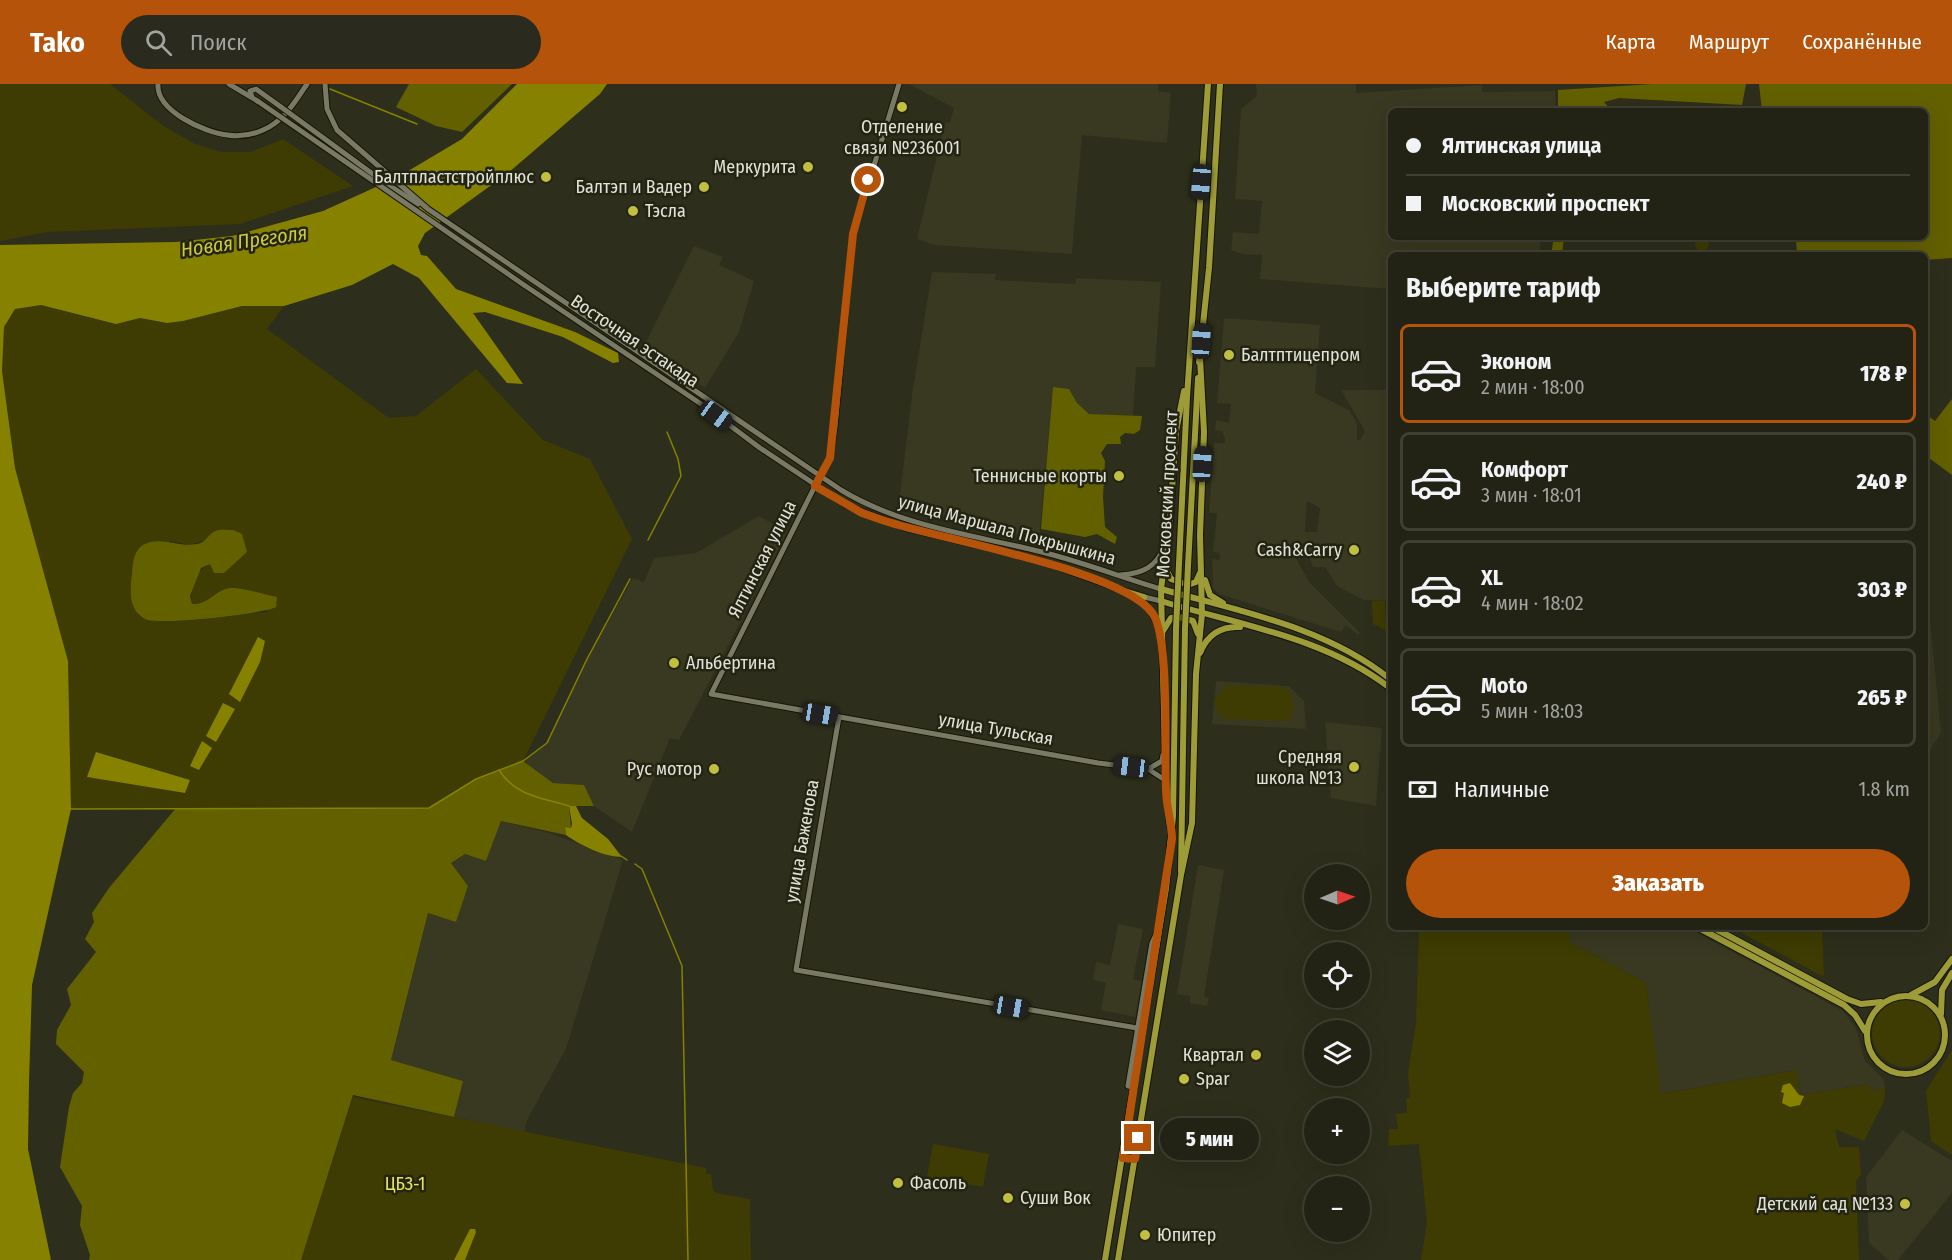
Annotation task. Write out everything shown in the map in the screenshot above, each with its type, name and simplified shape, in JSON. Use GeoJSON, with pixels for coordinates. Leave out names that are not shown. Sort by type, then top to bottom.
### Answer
{"type":"FeatureCollection","features":[{"type":"Feature","properties":{"kind":"main road"},"geometry":{"type":"LineString","coordinates":[[158,84],[160,98],[171,110],[207,130],[236,136],[257,132],[273,124],[289,110],[307,84]]}},
{"type":"Feature","properties":{"kind":"main road","name":"Восточная эстакада"},"geometry":{"type":"LineString","coordinates":[[229,84],[252,97],[704,406],[815,486]]}},
{"type":"Feature","properties":{"kind":"main road"},"geometry":{"type":"LineString","coordinates":[[325,84],[324,99],[331,120],[344,138],[428,209]]}},
{"type":"Feature","properties":{"kind":"main road","name":"Ялтинская улица"},"geometry":{"type":"LineString","coordinates":[[711,694],[830,458],[855,222],[900,84]]}},
{"type":"Feature","properties":{"kind":"main road","name":"Московский проспект"},"geometry":{"type":"LineString","coordinates":[[1181,875],[1188,566],[1200,358],[1209,268],[1220,84]]}},
{"type":"Feature","properties":{"kind":"main road"},"geometry":{"type":"LineString","coordinates":[[1208,87],[1214,95],[1219,92]]}},
{"type":"Feature","properties":{"kind":"main road","name":"Московский проспект"},"geometry":{"type":"LineString","coordinates":[[1105,1260],[1123,1158],[1140,1029],[1160,927],[1172,835],[1179,564],[1189,363],[1208,87]]}},
{"type":"Feature","properties":{"kind":"main road"},"geometry":{"type":"LineString","coordinates":[[252,97],[250,91],[253,89],[264,95],[381,180],[428,209]]}},
{"type":"Feature","properties":{"kind":"main road","name":"Восточная эстакада"},"geometry":{"type":"LineString","coordinates":[[428,209],[821,476]]}},
{"type":"Feature","properties":{"kind":"main road"},"geometry":{"type":"LineString","coordinates":[[1118,1260],[1181,875],[1192,823],[1197,662],[1202,614],[1201,502],[1204,432],[1200,358]]}},
{"type":"Feature","properties":{"kind":"main road"},"geometry":{"type":"LineString","coordinates":[[1172,835],[1166,780],[1161,589],[1168,538],[1176,431],[1189,363]]}},
{"type":"Feature","properties":{"kind":"main road","name":"улица Маршала Покрышкина"},"geometry":{"type":"LineString","coordinates":[[821,476],[855,498],[906,519],[1061,557],[1113,575],[1269,619],[1334,644],[1388,678]]}},
{"type":"Feature","properties":{"kind":"main road","name":"улица Маршала Покрышкина"},"geometry":{"type":"LineString","coordinates":[[815,486],[862,513],[885,521],[1038,560],[1120,590],[1331,651],[1363,668],[1388,687]]}},
{"type":"Feature","properties":{"kind":"main road"},"geometry":{"type":"LineString","coordinates":[[1113,575],[1139,573],[1150,568],[1160,558],[1168,538]]}},
{"type":"Feature","properties":{"kind":"main road"},"geometry":{"type":"LineString","coordinates":[[1164,561],[1170,578],[1185,584],[1197,581],[1202,567]]}},
{"type":"Feature","properties":{"kind":"main road"},"geometry":{"type":"LineString","coordinates":[[1202,567],[1210,595],[1236,610]]}},
{"type":"Feature","properties":{"kind":"main road"},"geometry":{"type":"LineString","coordinates":[[1120,590],[1150,608],[1161,633]]}},
{"type":"Feature","properties":{"kind":"main road"},"geometry":{"type":"LineString","coordinates":[[1161,633],[1171,618],[1184,618],[1196,625],[1199,644]]}},
{"type":"Feature","properties":{"kind":"main road"},"geometry":{"type":"LineString","coordinates":[[1197,662],[1207,639],[1217,631],[1231,627],[1260,630]]}},
{"type":"Feature","properties":{"kind":"main road","name":"улица Тульская"},"geometry":{"type":"LineString","coordinates":[[711,694],[1098,763],[1148,769]]}},
{"type":"Feature","properties":{"kind":"main road","name":"улица Баженова"},"geometry":{"type":"LineString","coordinates":[[839,717],[796,970],[1124,1028]]}},
{"type":"Feature","properties":{"kind":"main road"},"geometry":{"type":"LineString","coordinates":[[1165,751],[1162,761],[1148,769],[1166,780]]}},
{"type":"Feature","properties":{"kind":"main road"},"geometry":{"type":"LineString","coordinates":[[1703,930],[1844,1005],[1856,1015],[1866,1033],[1870,1052],[1882,1067],[1896,1073],[1916,1073],[1929,1067],[1941,1051],[1945,1032],[1941,1018],[1941,995],[1952,973]]}},
{"type":"Feature","properties":{"kind":"main road"},"geometry":{"type":"LineString","coordinates":[[1718,930],[1847,999],[1861,1004],[1884,1002],[1932,985],[1952,959]]}},
{"type":"Feature","properties":{"kind":"main road"},"geometry":{"type":"LineString","coordinates":[[1908,995],[1926,1001],[1941,1018]]}},
{"type":"Feature","properties":{"kind":"main road"},"geometry":{"type":"LineString","coordinates":[[1866,1033],[1871,1016],[1884,1002]]}},
{"type":"Feature","properties":{"kind":"main road"},"geometry":{"type":"LineString","coordinates":[[1124,1028],[1140,1029],[1135,1040],[1131,1086]]}},
{"type":"Feature","properties":{"kind":"main road"},"geometry":{"type":"LineString","coordinates":[[1124,1028],[1133,1034],[1135,1040]]}},
{"type":"Feature","properties":{"kind":"main road"},"geometry":{"type":"LineString","coordinates":[[1123,1158],[1135,1159]]}},
{"type":"Feature","properties":{"kind":"shaded area"},"geometry":{"type":"Polygon","coordinates":[[[409,84],[512,84],[462,132],[436,126],[396,107],[409,84]]]}},
{"type":"Feature","properties":{"kind":"shaded area"},"geometry":{"type":"Polygon","coordinates":[[[909,84],[1158,84],[1158,91],[1171,93],[1167,143],[1082,135],[1072,254],[934,245],[917,239],[945,123],[950,122],[954,108],[909,84]]]}},
{"type":"Feature","properties":{"kind":"shaded area"},"geometry":{"type":"Polygon","coordinates":[[[1256,84],[1356,84],[1356,93],[1482,85],[1482,92],[1555,91],[1556,108],[1388,108],[1388,240],[1541,240],[1539,252],[1388,252],[1388,289],[1260,279],[1262,255],[1243,254],[1231,250],[1233,232],[1259,234],[1262,201],[1235,199],[1241,109],[1257,96],[1256,84]]]}},
{"type":"Feature","properties":{"kind":"shaded area"},"geometry":{"type":"Polygon","coordinates":[[[1653,84],[1746,84],[1742,105],[1619,98],[1604,102],[1609,108],[1558,108],[1558,90],[1653,84]]]}},
{"type":"Feature","properties":{"kind":"shaded area"},"geometry":{"type":"Polygon","coordinates":[[[1759,84],[1952,84],[1952,258],[1928,260],[1928,252],[1797,252],[1796,240],[1928,240],[1928,108],[1762,108],[1759,84]]]}},
{"type":"Feature","properties":{"kind":"shaded area"},"geometry":{"type":"Polygon","coordinates":[[[1554,240],[1564,240],[1562,252],[1552,252],[1554,240]]]}},
{"type":"Feature","properties":{"kind":"shaded area"},"geometry":{"type":"Polygon","coordinates":[[[694,246],[723,257],[719,265],[754,281],[739,332],[705,388],[644,346],[694,246]]]}},
{"type":"Feature","properties":{"kind":"shaded area"},"geometry":{"type":"Polygon","coordinates":[[[932,272],[996,274],[995,280],[1075,284],[1076,278],[1161,282],[1155,367],[1136,367],[1133,416],[1089,414],[1077,403],[1069,389],[1053,388],[1039,541],[899,504],[912,395],[932,272]]]}},
{"type":"Feature","properties":{"kind":"shaded area"},"geometry":{"type":"Polygon","coordinates":[[[1224,318],[1320,325],[1315,393],[1349,410],[1357,424],[1357,440],[1360,440],[1365,431],[1341,390],[1388,390],[1388,601],[1364,600],[1337,586],[1325,567],[1313,567],[1303,543],[1291,543],[1298,562],[1310,583],[1360,633],[1358,635],[1346,625],[1341,632],[1219,594],[1213,588],[1212,559],[1219,560],[1220,557],[1219,553],[1213,552],[1217,513],[1209,513],[1214,443],[1225,443],[1222,431],[1215,430],[1216,420],[1229,423],[1231,404],[1217,403],[1224,318]],[[1307,501],[1305,532],[1317,532],[1320,508],[1307,501]]]}},
{"type":"Feature","properties":{"kind":"shaded area"},"geometry":{"type":"Polygon","coordinates":[[[1053,387],[1069,389],[1077,403],[1089,414],[1142,416],[1140,430],[1134,434],[1125,433],[1120,437],[1121,444],[1107,444],[1101,453],[1105,461],[1103,497],[1105,527],[1117,537],[1115,544],[1097,534],[1085,537],[1041,529],[1053,387]]]}},
{"type":"Feature","properties":{"kind":"shaded area"},"geometry":{"type":"Polygon","coordinates":[[[1952,399],[1952,475],[1928,457],[1928,416],[1935,421],[1952,399]]]}},
{"type":"Feature","properties":{"kind":"shaded area"},"geometry":{"type":"Polygon","coordinates":[[[759,516],[787,532],[679,740],[670,738],[632,832],[594,806],[584,785],[553,783],[523,761],[547,743],[587,659],[633,578],[644,582],[654,558],[696,553],[759,516]]]}},
{"type":"Feature","properties":{"kind":"shaded area"},"geometry":{"type":"Polygon","coordinates":[[[233,530],[242,534],[247,552],[224,573],[214,573],[210,564],[201,568],[190,596],[192,604],[208,600],[225,589],[235,588],[277,597],[276,607],[252,613],[188,620],[153,621],[139,615],[131,599],[131,580],[135,554],[143,545],[156,541],[197,544],[203,542],[215,531],[233,530]]]}},
{"type":"Feature","properties":{"kind":"shaded area"},"geometry":{"type":"Polygon","coordinates":[[[1928,617],[1930,619],[1941,733],[1928,753],[1928,617]]]}},
{"type":"Feature","properties":{"kind":"shaded area"},"geometry":{"type":"Polygon","coordinates":[[[1216,681],[1289,686],[1304,701],[1306,729],[1212,724],[1216,681]]]}},
{"type":"Feature","properties":{"kind":"shaded area","name":"Средняя школа №13"},"geometry":{"type":"Polygon","coordinates":[[[1325,722],[1382,728],[1376,806],[1331,798],[1325,722]]]}},
{"type":"Feature","properties":{"kind":"shaded area"},"geometry":{"type":"Polygon","coordinates":[[[523,761],[553,783],[584,785],[594,806],[569,806],[571,828],[565,827],[566,835],[501,821],[486,861],[465,854],[451,863],[468,886],[456,922],[428,913],[391,1060],[463,1081],[454,1117],[353,1095],[301,1260],[89,1260],[90,1255],[80,1225],[82,1206],[60,1167],[69,1107],[73,1093],[82,1083],[84,1072],[56,1044],[57,1030],[71,1005],[67,989],[96,952],[85,939],[94,922],[92,913],[109,888],[176,808],[429,808],[476,779],[523,761]]]}},
{"type":"Feature","properties":{"kind":"shaded area"},"geometry":{"type":"Polygon","coordinates":[[[501,821],[549,833],[623,860],[566,1049],[527,1120],[524,1132],[454,1117],[463,1081],[391,1060],[428,913],[456,921],[468,886],[451,863],[465,854],[486,861],[501,821]]]}},
{"type":"Feature","properties":{"kind":"shaded area"},"geometry":{"type":"Polygon","coordinates":[[[1198,865],[1224,870],[1204,997],[1209,998],[1207,1006],[1190,1003],[1190,996],[1177,994],[1198,865]]]}},
{"type":"Feature","properties":{"kind":"shaded area"},"geometry":{"type":"Polygon","coordinates":[[[1118,924],[1143,929],[1133,979],[1142,981],[1135,1017],[1101,1010],[1106,983],[1093,980],[1096,962],[1110,965],[1118,924]]]}},
{"type":"Feature","properties":{"kind":"shaded area"},"geometry":{"type":"Polygon","coordinates":[[[1569,930],[1692,930],[1843,1011],[1856,1028],[1865,1061],[1884,1080],[1885,1088],[1870,1091],[1868,1084],[1801,1095],[1795,1070],[1660,1094],[1646,983],[1570,942],[1569,930]]]}},
{"type":"Feature","properties":{"kind":"shaded area","name":"Детский сад №133"},"geometry":{"type":"Polygon","coordinates":[[[1902,1130],[1952,1161],[1952,1193],[1898,1260],[1889,1260],[1869,1243],[1866,1177],[1902,1130]]]}},
{"type":"Feature","properties":{"kind":"green space"},"geometry":{"type":"Polygon","coordinates":[[[0,84],[110,84],[162,125],[195,144],[221,152],[251,152],[283,139],[353,186],[240,224],[48,232],[0,241],[0,84]]]}},
{"type":"Feature","properties":{"kind":"green space"},"geometry":{"type":"Polygon","coordinates":[[[1696,240],[1708,241],[1707,249],[1702,251],[1697,249],[1696,240]]]}},
{"type":"Feature","properties":{"kind":"green space"},"geometry":{"type":"Polygon","coordinates":[[[41,305],[116,324],[140,318],[167,323],[183,321],[242,306],[284,306],[267,329],[389,418],[416,416],[476,369],[543,440],[590,459],[632,539],[523,761],[476,779],[429,808],[71,809],[68,661],[15,468],[2,371],[4,327],[15,309],[41,305]],[[208,539],[190,545],[170,541],[138,615],[163,621],[181,621],[268,612],[252,598],[232,589],[226,590],[205,603],[192,605],[191,592],[194,581],[200,571],[210,564],[208,539]],[[97,752],[88,777],[184,793],[190,781],[189,780],[97,752]]]}},
{"type":"Feature","properties":{"kind":"green space"},"geometry":{"type":"Polygon","coordinates":[[[1372,601],[1385,601],[1386,619],[1388,618],[1388,650],[1385,630],[1373,624],[1372,601]]]}},
{"type":"Feature","properties":{"kind":"green space"},"geometry":{"type":"Polygon","coordinates":[[[1227,685],[1281,687],[1289,690],[1293,710],[1288,721],[1225,719],[1215,708],[1214,700],[1227,685]]]}},
{"type":"Feature","properties":{"kind":"green space"},"geometry":{"type":"Polygon","coordinates":[[[1928,696],[1932,737],[1928,738],[1928,696]]]}},
{"type":"Feature","properties":{"kind":"green space"},"geometry":{"type":"Polygon","coordinates":[[[1419,930],[1569,930],[1570,942],[1646,983],[1661,1094],[1796,1070],[1801,1095],[1869,1084],[1870,1091],[1885,1088],[1884,1101],[1864,1141],[1835,1129],[1839,1147],[1859,1147],[1861,1174],[1856,1181],[1859,1260],[1421,1260],[1427,1222],[1419,1144],[1388,1146],[1389,1129],[1398,1129],[1396,1114],[1407,1113],[1406,1098],[1410,1098],[1408,1073],[1416,1023],[1419,930]]]}},
{"type":"Feature","properties":{"kind":"green space"},"geometry":{"type":"Polygon","coordinates":[[[1737,930],[1822,930],[1824,975],[1822,976],[1737,930]]]}},
{"type":"Feature","properties":{"kind":"green space"},"geometry":{"type":"Polygon","coordinates":[[[1913,999],[1925,1005],[1934,1014],[1940,1026],[1938,1046],[1930,1057],[1913,1067],[1899,1067],[1882,1057],[1874,1046],[1872,1026],[1882,1009],[1893,1001],[1913,999]]]}},
{"type":"Feature","properties":{"kind":"green space"},"geometry":{"type":"Polygon","coordinates":[[[1952,1050],[1952,1155],[1931,1141],[1926,1091],[1952,1050]]]}},
{"type":"Feature","properties":{"kind":"green space","name":"ЦБЗ-1"},"geometry":{"type":"Polygon","coordinates":[[[353,1097],[706,1168],[706,1174],[711,1174],[713,1190],[716,1193],[750,1199],[751,1260],[301,1260],[353,1097]]]}},
{"type":"Feature","properties":{"kind":"green space"},"geometry":{"type":"Polygon","coordinates":[[[933,1144],[989,1154],[983,1187],[927,1177],[933,1144]]]}},
{"type":"Feature","properties":{"kind":"water","name":"Новая Преголя"},"geometry":{"type":"Polygon","coordinates":[[[517,84],[607,84],[600,94],[508,173],[425,233],[418,246],[421,255],[427,256],[456,289],[575,332],[618,353],[619,362],[613,363],[563,337],[485,312],[473,313],[523,384],[507,383],[419,278],[393,264],[352,285],[284,306],[242,306],[183,321],[167,323],[140,318],[116,324],[41,305],[15,309],[4,327],[2,371],[15,468],[68,661],[71,809],[32,985],[28,1149],[51,1260],[0,1260],[0,245],[176,242],[232,236],[323,211],[398,177],[462,139],[517,84]]]}},
{"type":"Feature","properties":{"kind":"water"},"geometry":{"type":"Polygon","coordinates":[[[258,637],[265,641],[260,662],[240,702],[229,694],[258,637]]]}},
{"type":"Feature","properties":{"kind":"water"},"geometry":{"type":"Polygon","coordinates":[[[223,703],[235,709],[216,742],[206,736],[223,703]]]}},
{"type":"Feature","properties":{"kind":"water"},"geometry":{"type":"Polygon","coordinates":[[[202,741],[212,748],[199,770],[190,766],[202,741]]]}},
{"type":"Feature","properties":{"kind":"water"},"geometry":{"type":"Polygon","coordinates":[[[96,752],[190,780],[185,793],[87,777],[96,752]]]}},
{"type":"Feature","properties":{"kind":"water"},"geometry":{"type":"Polygon","coordinates":[[[569,806],[576,806],[582,818],[608,839],[622,857],[593,850],[566,835],[565,827],[571,828],[572,824],[569,806]]]}},
{"type":"Feature","properties":{"kind":"water"},"geometry":{"type":"Polygon","coordinates":[[[1790,1083],[1799,1095],[1804,1096],[1800,1105],[1790,1107],[1782,1103],[1783,1085],[1790,1083]]]}},
{"type":"Feature","properties":{"kind":"water"},"geometry":{"type":"Polygon","coordinates":[[[470,1229],[475,1229],[476,1232],[465,1260],[454,1260],[470,1229]]]}},
{"type":"Feature","properties":{"kind":"waterway"},"geometry":{"type":"LineString","coordinates":[[330,89],[417,124]]}},
{"type":"Feature","properties":{"kind":"waterway"},"geometry":{"type":"LineString","coordinates":[[648,540],[681,476],[678,459],[667,432]]}},
{"type":"Feature","properties":{"kind":"waterway"},"geometry":{"type":"LineString","coordinates":[[71,809],[429,808],[476,779],[523,761],[547,743],[587,659],[630,579]]}},
{"type":"Feature","properties":{"kind":"waterway"},"geometry":{"type":"LineString","coordinates":[[499,770],[521,791],[569,806]]}},
{"type":"Feature","properties":{"kind":"waterway"},"geometry":{"type":"LineString","coordinates":[[621,856],[627,860]]}},
{"type":"Feature","properties":{"kind":"waterway"},"geometry":{"type":"LineString","coordinates":[[635,864],[642,869],[682,966],[688,1260]]}},
{"type":"Feature","properties":{"kind":"place","name":"Отделение связи №236001"},"geometry":{"type":"Point","coordinates":[902,107]}},
{"type":"Feature","properties":{"kind":"place","name":"Меркурита"},"geometry":{"type":"Point","coordinates":[808,167]}},
{"type":"Feature","properties":{"kind":"place","name":"Балтпластстройплюс"},"geometry":{"type":"Point","coordinates":[546,177]}},
{"type":"Feature","properties":{"kind":"place","name":"Балтэп и Вадер"},"geometry":{"type":"Point","coordinates":[704,187]}},
{"type":"Feature","properties":{"kind":"place","name":"Тэсла"},"geometry":{"type":"Point","coordinates":[633,211]}},
{"type":"Feature","properties":{"kind":"place","name":"Балтптицепром"},"geometry":{"type":"Point","coordinates":[1229,355]}},
{"type":"Feature","properties":{"kind":"place","name":"Теннисные корты"},"geometry":{"type":"Point","coordinates":[1119,476]}},
{"type":"Feature","properties":{"kind":"place","name":"Cash&Carry"},"geometry":{"type":"Point","coordinates":[1354,550]}},
{"type":"Feature","properties":{"kind":"place","name":"Альбертина"},"geometry":{"type":"Point","coordinates":[674,663]}},
{"type":"Feature","properties":{"kind":"place","name":"Средняя школа №13"},"geometry":{"type":"Point","coordinates":[1354,767]}},
{"type":"Feature","properties":{"kind":"place","name":"Рус мотор"},"geometry":{"type":"Point","coordinates":[714,769]}},
{"type":"Feature","properties":{"kind":"place","name":"Квартал"},"geometry":{"type":"Point","coordinates":[1256,1055]}},
{"type":"Feature","properties":{"kind":"place","name":"Spar"},"geometry":{"type":"Point","coordinates":[1184,1079]}},
{"type":"Feature","properties":{"kind":"place","name":"Фасоль"},"geometry":{"type":"Point","coordinates":[898,1183]}},
{"type":"Feature","properties":{"kind":"place","name":"Суши Вок"},"geometry":{"type":"Point","coordinates":[1008,1198]}},
{"type":"Feature","properties":{"kind":"place","name":"Детский сад №133"},"geometry":{"type":"Point","coordinates":[1905,1204]}},
{"type":"Feature","properties":{"kind":"place","name":"Юпитер"},"geometry":{"type":"Point","coordinates":[1145,1235]}},
{"type":"Feature","properties":{"kind":"route"},"geometry":{"type":"LineString","coordinates":[[868,180],[853,234],[830,458],[815,486],[862,513],[905,528],[1038,560],[1132,595],[1147,605],[1155,616],[1161,633],[1166,791],[1172,839],[1123,1158],[1135,1159],[1138,1138]]}}]}
